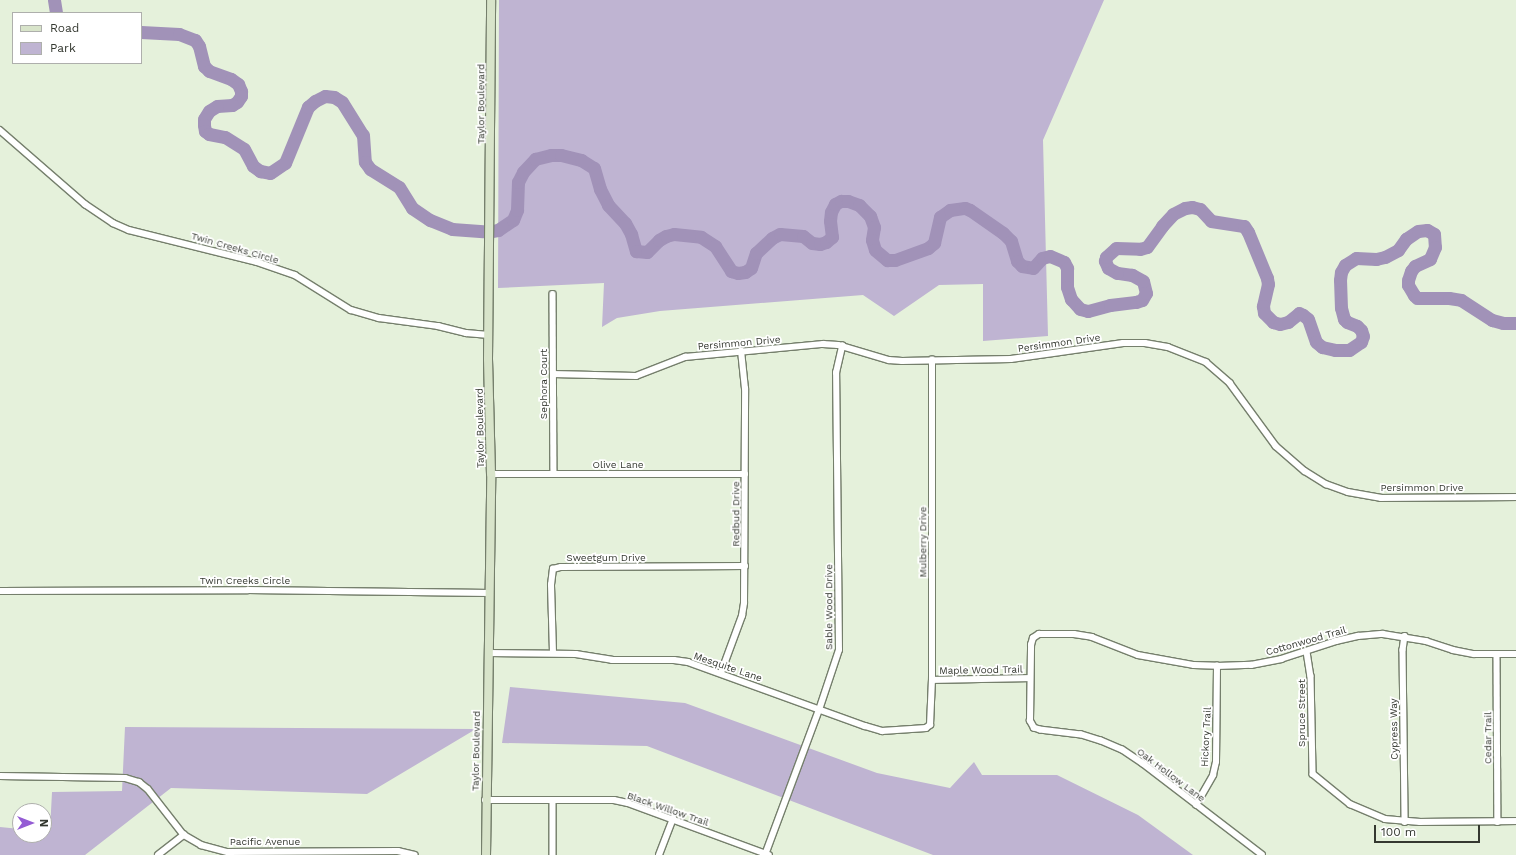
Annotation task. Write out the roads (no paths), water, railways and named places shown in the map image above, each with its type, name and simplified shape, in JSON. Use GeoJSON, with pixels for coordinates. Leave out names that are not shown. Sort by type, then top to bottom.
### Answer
{"type":"FeatureCollection","features":[{"type":"Feature","properties":{"kind":"street","name":"Taylor Boulevard"},"geometry":{"type":"LineString","coordinates":[[486,855],[485,800],[489,653],[491,474],[489,335],[492,0]]}},
{"type":"Feature","properties":{"kind":"street","name":"Twin Creeks Circle"},"geometry":{"type":"LineString","coordinates":[[0,130],[85,204],[112,223],[129,230],[257,262],[295,275],[351,310],[380,318],[438,326],[466,334],[489,335]]}},
{"type":"Feature","properties":{"kind":"street","name":"Sephora Court"},"geometry":{"type":"LineString","coordinates":[[553,294],[554,474]]}},
{"type":"Feature","properties":{"kind":"street","name":"Persimmon Drive"},"geometry":{"type":"LineString","coordinates":[[553,374],[636,376],[685,356],[823,344],[842,346],[890,360],[932,360],[1012,359],[1123,343],[1145,343],[1168,347],[1206,362],[1230,383],[1276,446],[1305,471],[1326,484],[1348,492],[1381,498],[1516,497]]}},
{"type":"Feature","properties":{"kind":"street","name":"Sable Wood Drive"},"geometry":{"type":"LineString","coordinates":[[766,855],[819,710],[839,650],[836,373],[842,346]]}},
{"type":"Feature","properties":{"kind":"street","name":"Redbud Drive"},"geometry":{"type":"LineString","coordinates":[[721,673],[742,616],[745,566],[745,389],[741,351]]}},
{"type":"Feature","properties":{"kind":"street","name":"Mulberry Drive"},"geometry":{"type":"LineString","coordinates":[[930,725],[932,680],[932,360]]}},
{"type":"Feature","properties":{"kind":"street","name":"Olive Lane"},"geometry":{"type":"LineString","coordinates":[[491,474],[745,474]]}},
{"type":"Feature","properties":{"kind":"street","name":"Sweetgum Drive"},"geometry":{"type":"LineString","coordinates":[[553,653],[550,585],[554,569],[561,567],[745,566]]}},
{"type":"Feature","properties":{"kind":"street","name":"Twin Creeks Circle"},"geometry":{"type":"LineString","coordinates":[[0,591],[241,590],[490,593]]}},
{"type":"Feature","properties":{"kind":"street","name":"Cottonwood Trail"},"geometry":{"type":"LineString","coordinates":[[1030,678],[1031,645],[1033,638],[1038,634],[1074,634],[1092,637],[1138,655],[1188,664],[1217,666],[1251,665],[1307,652],[1336,641],[1358,636],[1383,634],[1404,636],[1426,641],[1452,650],[1474,654],[1516,654]]}},
{"type":"Feature","properties":{"kind":"street","name":"Cypress Way"},"geometry":{"type":"LineString","coordinates":[[1404,636],[1402,650],[1404,822]]}},
{"type":"Feature","properties":{"kind":"street","name":"Spruce Street"},"geometry":{"type":"LineString","coordinates":[[1307,652],[1311,676],[1312,774],[1350,804],[1385,819],[1404,822]]}},
{"type":"Feature","properties":{"kind":"street","name":"Mesquite Lane"},"geometry":{"type":"LineString","coordinates":[[489,653],[576,654],[620,661],[674,660],[688,662],[819,710],[882,731],[922,730],[930,725]]}},
{"type":"Feature","properties":{"kind":"street","name":"Cedar Trail"},"geometry":{"type":"LineString","coordinates":[[1497,654],[1498,822]]}},
{"type":"Feature","properties":{"kind":"street","name":"Hickory Trail"},"geometry":{"type":"LineString","coordinates":[[1196,804],[1213,775],[1216,762],[1217,666]]}},
{"type":"Feature","properties":{"kind":"street","name":"Maple Wood Trail"},"geometry":{"type":"LineString","coordinates":[[932,680],[1030,678]]}},
{"type":"Feature","properties":{"kind":"street","name":"Oak Hollow Lane"},"geometry":{"type":"LineString","coordinates":[[1030,678],[1030,721],[1034,728],[1081,735],[1101,741],[1122,750],[1143,764],[1262,855]]}},
{"type":"Feature","properties":{"kind":"street","name":"Pacific Avenue"},"geometry":{"type":"LineString","coordinates":[[0,776],[125,778],[139,782],[148,789],[184,835],[201,845],[228,852],[398,851],[415,855]]}},
{"type":"Feature","properties":{"kind":"street","name":"Black Willow Trail"},"geometry":{"type":"LineString","coordinates":[[485,800],[614,800],[628,802],[766,855]]}},
{"type":"Feature","properties":{"kind":"street"},"geometry":{"type":"LineString","coordinates":[[553,800],[553,855]]}},
{"type":"Feature","properties":{"kind":"street"},"geometry":{"type":"LineString","coordinates":[[660,855],[673,819]]}},
{"type":"Feature","properties":{"kind":"street"},"geometry":{"type":"LineString","coordinates":[[1404,822],[1516,821]]}},
{"type":"Feature","properties":{"kind":"street"},"geometry":{"type":"LineString","coordinates":[[158,855],[184,835]]}},
{"type":"Feature","properties":{"kind":"waterway"},"geometry":{"type":"LineString","coordinates":[[54,0],[56,12]]}},
{"type":"Feature","properties":{"kind":"waterway"},"geometry":{"type":"LineString","coordinates":[[142,32],[179,34],[195,40],[199,46],[204,66],[209,71],[231,79],[238,84],[241,91],[241,96],[237,102],[232,105],[217,106],[209,111],[204,119],[205,131],[209,134],[225,137],[244,149],[253,166],[260,171],[270,173],[285,163],[308,107],[315,101],[325,96],[334,97],[342,102],[363,135],[365,162],[370,169],[399,187],[412,208],[430,220],[452,229],[483,231]]}},
{"type":"Feature","properties":{"kind":"waterway"},"geometry":{"type":"LineString","coordinates":[[492,231],[498,230],[513,220],[517,210],[518,182],[523,172],[535,159],[551,155],[561,155],[581,160],[594,168],[600,189],[608,205],[625,223],[631,234],[636,251],[647,252],[659,240],[674,234],[701,237],[715,246],[731,271],[738,273],[745,272],[751,268],[756,253],[772,238],[780,234],[803,236],[812,243],[820,244],[826,242],[832,237],[830,221],[831,212],[835,204],[841,201],[848,201],[859,205],[870,216],[874,227],[872,240],[875,250],[887,260],[895,260],[928,248],[934,243],[940,217],[950,210],[965,208],[1003,233],[1011,241],[1017,261],[1022,266],[1033,268],[1042,258],[1050,256],[1064,262],[1067,268],[1067,287],[1071,299],[1080,309],[1088,311],[1110,305],[1142,300],[1146,293],[1143,281],[1132,275],[1117,273],[1108,268],[1105,261],[1106,257],[1116,248],[1140,249],[1147,247],[1162,226],[1173,214],[1185,208],[1192,207],[1200,209],[1211,221],[1244,226],[1248,232],[1267,278],[1268,284],[1263,306],[1264,313],[1273,322],[1280,324],[1288,322],[1299,313],[1303,315],[1308,319],[1316,342],[1322,347],[1335,350],[1349,350],[1361,342],[1363,336],[1361,330],[1357,326],[1347,322],[1344,319],[1341,308],[1340,280],[1341,272],[1345,265],[1356,258],[1376,259],[1385,257],[1398,250],[1406,239],[1418,231],[1427,230],[1434,234],[1435,247],[1430,259],[1415,266],[1411,271],[1408,285],[1417,298],[1449,298],[1461,300],[1492,320],[1503,323],[1516,323]]}}]}
